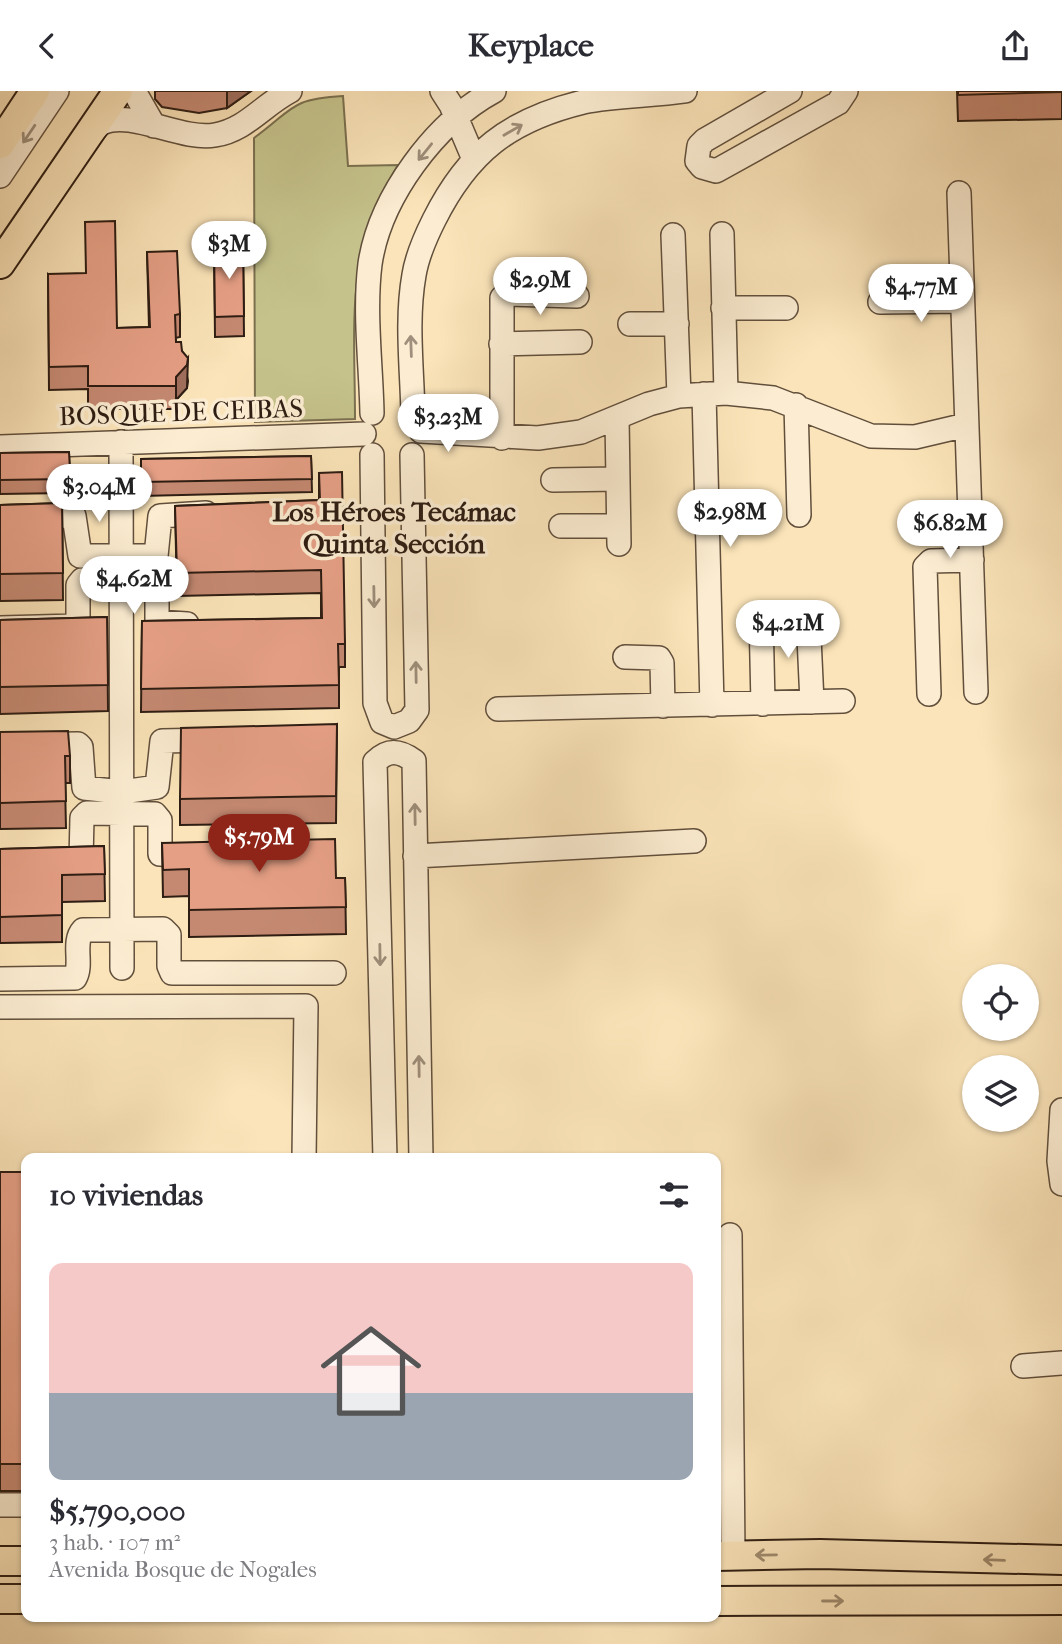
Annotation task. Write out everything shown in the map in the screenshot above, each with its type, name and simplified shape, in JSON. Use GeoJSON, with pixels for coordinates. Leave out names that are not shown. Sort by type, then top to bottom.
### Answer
{"type":"FeatureCollection","features":[{"type":"Feature","properties":{"kind":"main road"},"geometry":{"type":"LineString","coordinates":[[1,141],[35,91]]}},
{"type":"Feature","properties":{"kind":"main road"},"geometry":{"type":"LineString","coordinates":[[0,264],[118,91]]}},
{"type":"Feature","properties":{"kind":"main road"},"geometry":{"type":"LineString","coordinates":[[724,1556],[820,1554],[1062,1560]]}},
{"type":"Feature","properties":{"kind":"main road"},"geometry":{"type":"LineString","coordinates":[[0,1561],[21,1561]]}},
{"type":"Feature","properties":{"kind":"main road"},"geometry":{"type":"LineString","coordinates":[[0,1599],[21,1599]]}},
{"type":"Feature","properties":{"kind":"main road"},"geometry":{"type":"LineString","coordinates":[[721,1601],[1062,1600]]}},
{"type":"Feature","properties":{"kind":"street"},"geometry":{"type":"LineString","coordinates":[[0,176],[58,91]]}},
{"type":"Feature","properties":{"kind":"street"},"geometry":{"type":"LineString","coordinates":[[0,245],[103,91]]}},
{"type":"Feature","properties":{"kind":"street"},"geometry":{"type":"LineString","coordinates":[[134,91],[154,126]]}},
{"type":"Feature","properties":{"kind":"street"},"geometry":{"type":"LineString","coordinates":[[85,139],[102,123],[128,121],[173,133],[214,135],[242,126],[290,91]]}},
{"type":"Feature","properties":{"kind":"street"},"geometry":{"type":"LineString","coordinates":[[442,91],[473,157]]}},
{"type":"Feature","properties":{"kind":"street"},"geometry":{"type":"LineString","coordinates":[[412,455],[417,710],[410,722],[394,727],[382,722],[375,703],[369,434],[369,295],[373,252],[391,203],[407,176],[456,118],[494,91]]}},
{"type":"Feature","properties":{"kind":"street"},"geometry":{"type":"LineString","coordinates":[[369,434],[385,462],[399,462],[412,455],[420,444],[410,327],[414,274],[427,235],[449,191],[473,157],[525,122],[583,97],[685,91]]}},
{"type":"Feature","properties":{"kind":"street"},"geometry":{"type":"LineString","coordinates":[[790,91],[705,140],[696,153],[697,161],[702,167],[716,171],[838,103],[846,91]]}},
{"type":"Feature","properties":{"kind":"street"},"geometry":{"type":"LineString","coordinates":[[959,193],[976,692]]}},
{"type":"Feature","properties":{"kind":"street"},"geometry":{"type":"LineString","coordinates":[[673,235],[679,396]]}},
{"type":"Feature","properties":{"kind":"street"},"geometry":{"type":"LineString","coordinates":[[712,705],[715,394],[723,308],[722,235]]}},
{"type":"Feature","properties":{"kind":"street"},"geometry":{"type":"LineString","coordinates":[[502,438],[500,304],[506,294],[577,296]]}},
{"type":"Feature","properties":{"kind":"street"},"geometry":{"type":"LineString","coordinates":[[880,302],[961,301]]}},
{"type":"Feature","properties":{"kind":"street"},"geometry":{"type":"LineString","coordinates":[[723,308],[786,308]]}},
{"type":"Feature","properties":{"kind":"street"},"geometry":{"type":"LineString","coordinates":[[630,324],[677,324]]}},
{"type":"Feature","properties":{"kind":"street"},"geometry":{"type":"LineString","coordinates":[[501,344],[580,342]]}},
{"type":"Feature","properties":{"kind":"street"},"geometry":{"type":"LineString","coordinates":[[369,434],[393,405],[417,422],[502,438],[538,438],[581,432],[649,404],[679,396],[715,394],[773,398],[871,436],[915,437],[966,425]]}},
{"type":"Feature","properties":{"kind":"street"},"geometry":{"type":"LineString","coordinates":[[796,405],[799,515]]}},
{"type":"Feature","properties":{"kind":"street"},"geometry":{"type":"LineString","coordinates":[[561,527],[619,535],[617,418]]}},
{"type":"Feature","properties":{"kind":"street","name":"BOSQUE DE CEIBAS"},"geometry":{"type":"LineString","coordinates":[[0,447],[369,434]]}},
{"type":"Feature","properties":{"kind":"street"},"geometry":{"type":"LineString","coordinates":[[121,442],[122,968]]}},
{"type":"Feature","properties":{"kind":"street"},"geometry":{"type":"LineString","coordinates":[[553,480],[618,478]]}},
{"type":"Feature","properties":{"kind":"street"},"geometry":{"type":"LineString","coordinates":[[0,628],[75,627],[78,621],[79,582],[156,556],[160,516],[225,513]]}},
{"type":"Feature","properties":{"kind":"street"},"geometry":{"type":"LineString","coordinates":[[0,517],[74,516],[80,556],[157,583],[156,619],[159,624],[212,624]]}},
{"type":"Feature","properties":{"kind":"street"},"geometry":{"type":"LineString","coordinates":[[929,694],[925,567],[931,561],[972,560]]}},
{"type":"Feature","properties":{"kind":"street"},"geometry":{"type":"LineString","coordinates":[[761,616],[763,703]]}},
{"type":"Feature","properties":{"kind":"street"},"geometry":{"type":"LineString","coordinates":[[808,616],[812,702]]}},
{"type":"Feature","properties":{"kind":"street"},"geometry":{"type":"LineString","coordinates":[[625,657],[659,658],[662,663],[663,706]]}},
{"type":"Feature","properties":{"kind":"street"},"geometry":{"type":"LineString","coordinates":[[498,709],[843,701]]}},
{"type":"Feature","properties":{"kind":"street"},"geometry":{"type":"LineString","coordinates":[[39,862],[79,862],[84,815],[122,803],[157,787],[162,741],[230,740]]}},
{"type":"Feature","properties":{"kind":"street"},"geometry":{"type":"LineString","coordinates":[[0,745],[78,744],[81,747],[84,789],[158,817],[162,856],[218,855]]}},
{"type":"Feature","properties":{"kind":"street"},"geometry":{"type":"LineString","coordinates":[[386,1153],[375,762],[383,754],[393,751],[414,761],[421,1153]]}},
{"type":"Feature","properties":{"kind":"street"},"geometry":{"type":"LineString","coordinates":[[415,856],[694,841]]}},
{"type":"Feature","properties":{"kind":"street"},"geometry":{"type":"LineString","coordinates":[[379,915],[416,913]]}},
{"type":"Feature","properties":{"kind":"street"},"geometry":{"type":"LineString","coordinates":[[0,979],[75,978],[78,972],[80,932],[122,929],[167,932],[172,973],[334,973]]}},
{"type":"Feature","properties":{"kind":"street"},"geometry":{"type":"LineString","coordinates":[[0,1007],[306,1006],[304,1153]]}},
{"type":"Feature","properties":{"kind":"street"},"geometry":{"type":"LineString","coordinates":[[384,1111],[420,1108]]}},
{"type":"Feature","properties":{"kind":"street"},"geometry":{"type":"LineString","coordinates":[[1062,1110],[1059,1161],[1062,1184]]}},
{"type":"Feature","properties":{"kind":"street"},"geometry":{"type":"LineString","coordinates":[[724,1556],[724,1422],[730,1235]]}},
{"type":"Feature","properties":{"kind":"street"},"geometry":{"type":"LineString","coordinates":[[1023,1366],[1062,1363]]}},
{"type":"Feature","properties":{"kind":"street"},"geometry":{"type":"LineString","coordinates":[[0,1506],[21,1505]]}},
{"type":"Feature","properties":{"kind":"shaded area"},"geometry":{"type":"Polygon","coordinates":[[[343,96],[348,166],[398,165],[368,229],[361,259],[354,319],[355,419],[255,422],[254,138],[293,107],[325,97],[343,96]]]}},
{"type":"Feature","properties":{"kind":"building"},"geometry":{"type":"Polygon","coordinates":[[[958,91],[1062,91],[1062,92],[958,95],[958,91]]]}},
{"type":"Feature","properties":{"kind":"building"},"geometry":{"type":"Polygon","coordinates":[[[115,221],[117,328],[150,327],[147,252],[177,251],[180,314],[175,315],[176,342],[181,342],[182,351],[188,358],[187,365],[176,377],[176,386],[88,386],[88,366],[49,367],[48,274],[86,273],[85,222],[115,221]]]}},
{"type":"Feature","properties":{"kind":"building"},"geometry":{"type":"Polygon","coordinates":[[[243,245],[244,316],[215,317],[214,246],[243,245]]]}},
{"type":"Feature","properties":{"kind":"building"},"geometry":{"type":"Polygon","coordinates":[[[69,452],[70,470],[66,470],[66,479],[0,480],[0,453],[69,452]]]}},
{"type":"Feature","properties":{"kind":"building"},"geometry":{"type":"Polygon","coordinates":[[[311,456],[312,479],[141,482],[141,459],[311,456]]]}},
{"type":"Feature","properties":{"kind":"building"},"geometry":{"type":"Polygon","coordinates":[[[342,472],[345,644],[338,644],[339,685],[141,689],[142,621],[322,618],[321,570],[177,573],[175,506],[320,500],[319,473],[342,472]]]}},
{"type":"Feature","properties":{"kind":"building"},"geometry":{"type":"Polygon","coordinates":[[[62,503],[63,573],[0,574],[0,505],[62,503]]]}},
{"type":"Feature","properties":{"kind":"building"},"geometry":{"type":"Polygon","coordinates":[[[107,617],[108,685],[0,687],[0,620],[107,617]]]}},
{"type":"Feature","properties":{"kind":"building"},"geometry":{"type":"Polygon","coordinates":[[[337,724],[336,796],[180,799],[181,728],[337,724]]]}},
{"type":"Feature","properties":{"kind":"building"},"geometry":{"type":"Polygon","coordinates":[[[68,731],[70,756],[65,756],[66,801],[0,803],[0,732],[68,731]]]}},
{"type":"Feature","properties":{"kind":"building"},"geometry":{"type":"Polygon","coordinates":[[[335,839],[336,878],[345,878],[346,907],[189,910],[189,869],[163,870],[162,843],[335,839]]]}},
{"type":"Feature","properties":{"kind":"building"},"geometry":{"type":"Polygon","coordinates":[[[104,846],[105,874],[62,875],[62,915],[0,917],[0,849],[104,846]]]}},
{"type":"Feature","properties":{"kind":"building"},"geometry":{"type":"Polygon","coordinates":[[[0,1172],[21,1172],[21,1464],[0,1464],[0,1172]]]}},
{"type":"Feature","properties":{"kind":"district","name":"Los Héroes Tecámac Quinta Sección"},"geometry":{"type":"Point","coordinates":[394,527]}}]}
